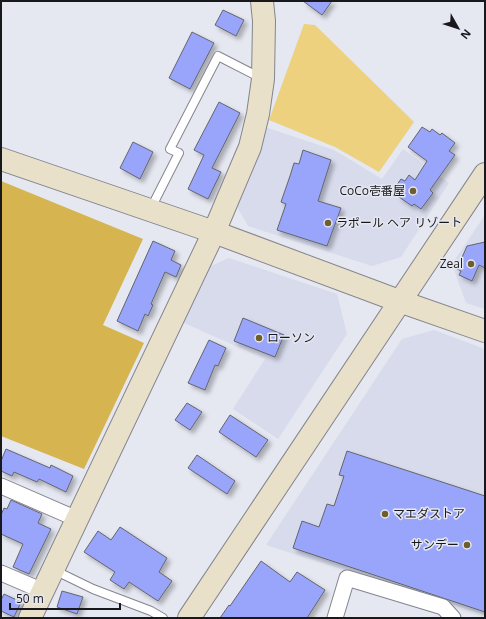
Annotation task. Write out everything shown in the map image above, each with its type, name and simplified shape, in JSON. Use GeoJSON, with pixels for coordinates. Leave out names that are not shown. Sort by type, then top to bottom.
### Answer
{"type":"FeatureCollection","features":[{"type":"Feature","properties":{"kind":"street"},"geometry":{"type":"LineString","coordinates":[[30,618],[214,232],[250,147],[258,114],[263,79],[264,21],[262,1]]}},
{"type":"Feature","properties":{"kind":"street"},"geometry":{"type":"LineString","coordinates":[[1,158],[214,232],[399,301],[485,331]]}},
{"type":"Feature","properties":{"kind":"street"},"geometry":{"type":"LineString","coordinates":[[190,618],[399,301],[485,174]]}},
{"type":"Feature","properties":{"kind":"street"},"geometry":{"type":"LineString","coordinates":[[1,486],[77,519]]}},
{"type":"Feature","properties":{"kind":"street"},"geometry":{"type":"LineString","coordinates":[[1,573],[43,591]]}},
{"type":"Feature","properties":{"kind":"street"},"geometry":{"type":"LineString","coordinates":[[335,618],[347,578],[443,608],[453,618]]}},
{"type":"Feature","properties":{"kind":"lane"},"geometry":{"type":"LineString","coordinates":[[150,210],[179,153],[170,149],[218,56],[263,79]]}},
{"type":"Feature","properties":{"kind":"lane"},"geometry":{"type":"LineString","coordinates":[[53,569],[93,589],[151,611],[163,618]]}},
{"type":"Feature","properties":{"kind":"shaded area"},"geometry":{"type":"Polygon","coordinates":[[[304,24],[315,25],[414,122],[379,172],[335,147],[269,120],[304,24]]]}},
{"type":"Feature","properties":{"kind":"shaded area"},"geometry":{"type":"Polygon","coordinates":[[[265,127],[334,150],[382,179],[403,149],[449,183],[401,257],[372,266],[248,226],[236,205],[265,127]]]}},
{"type":"Feature","properties":{"kind":"shaded area"},"geometry":{"type":"Polygon","coordinates":[[[1,181],[143,239],[103,325],[144,343],[84,469],[1,436],[1,181]]]}},
{"type":"Feature","properties":{"kind":"shaded area"},"geometry":{"type":"Polygon","coordinates":[[[485,215],[485,309],[466,303],[452,264],[485,215]]]}},
{"type":"Feature","properties":{"kind":"shaded area"},"geometry":{"type":"Polygon","coordinates":[[[229,258],[337,294],[347,334],[278,439],[233,409],[265,359],[182,322],[206,268],[229,258]]]}},
{"type":"Feature","properties":{"kind":"shaded area"},"geometry":{"type":"Polygon","coordinates":[[[434,330],[485,349],[485,615],[266,545],[402,339],[434,330]]]}},
{"type":"Feature","properties":{"kind":"building"},"geometry":{"type":"Polygon","coordinates":[[[303,1],[332,1],[322,15],[303,1]]]}},
{"type":"Feature","properties":{"kind":"building"},"geometry":{"type":"Polygon","coordinates":[[[223,10],[244,20],[236,36],[215,25],[223,10]]]}},
{"type":"Feature","properties":{"kind":"building"},"geometry":{"type":"Polygon","coordinates":[[[192,32],[214,43],[190,89],[169,78],[192,32]]]}},
{"type":"Feature","properties":{"kind":"building"},"geometry":{"type":"Polygon","coordinates":[[[219,102],[240,113],[212,168],[221,172],[208,199],[188,189],[204,155],[194,150],[219,102]]]}},
{"type":"Feature","properties":{"kind":"building"},"geometry":{"type":"Polygon","coordinates":[[[422,127],[430,132],[432,129],[440,135],[442,133],[455,143],[449,151],[455,155],[430,190],[433,193],[421,209],[414,204],[412,206],[399,197],[400,194],[394,189],[401,179],[405,181],[409,175],[415,180],[427,161],[408,147],[422,127]]]}},
{"type":"Feature","properties":{"kind":"building"},"geometry":{"type":"Polygon","coordinates":[[[133,142],[153,152],[140,179],[120,168],[133,142]]]}},
{"type":"Feature","properties":{"kind":"building"},"geometry":{"type":"Polygon","coordinates":[[[303,150],[331,160],[318,201],[341,208],[327,246],[277,230],[286,204],[281,202],[294,163],[299,164],[303,150]]]}},
{"type":"Feature","properties":{"kind":"building"},"geometry":{"type":"Polygon","coordinates":[[[153,241],[175,251],[171,260],[181,265],[176,277],[165,272],[151,304],[153,305],[148,316],[145,314],[138,331],[117,321],[153,241]]]}},
{"type":"Feature","properties":{"kind":"building"},"geometry":{"type":"Polygon","coordinates":[[[485,242],[485,268],[479,265],[472,281],[459,275],[461,271],[457,269],[467,246],[485,242]]]}},
{"type":"Feature","properties":{"kind":"building","name":"ローソン"},"geometry":{"type":"Polygon","coordinates":[[[243,318],[284,335],[275,357],[234,341],[243,318]]]}},
{"type":"Feature","properties":{"kind":"building"},"geometry":{"type":"Polygon","coordinates":[[[209,340],[226,348],[218,366],[215,365],[205,390],[188,383],[209,340]]]}},
{"type":"Feature","properties":{"kind":"building"},"geometry":{"type":"Polygon","coordinates":[[[187,403],[202,412],[190,430],[175,420],[187,403]]]}},
{"type":"Feature","properties":{"kind":"building"},"geometry":{"type":"Polygon","coordinates":[[[230,415],[268,440],[256,457],[219,432],[230,415]]]}},
{"type":"Feature","properties":{"kind":"building"},"geometry":{"type":"Polygon","coordinates":[[[6,449],[50,468],[51,465],[73,476],[66,492],[39,479],[37,482],[14,472],[12,476],[1,471],[1,461],[6,449]]]}},
{"type":"Feature","properties":{"kind":"building","name":"マエダストア"},"geometry":{"type":"Polygon","coordinates":[[[347,451],[485,496],[485,612],[293,548],[302,521],[319,527],[327,504],[334,506],[344,476],[339,475],[347,451]]]}},
{"type":"Feature","properties":{"kind":"building"},"geometry":{"type":"Polygon","coordinates":[[[197,455],[235,481],[227,494],[188,468],[197,455]]]}},
{"type":"Feature","properties":{"kind":"building"},"geometry":{"type":"Polygon","coordinates":[[[11,500],[42,514],[38,523],[51,529],[29,574],[13,567],[23,544],[1,534],[1,515],[4,508],[7,509],[11,500]]]}},
{"type":"Feature","properties":{"kind":"building"},"geometry":{"type":"Polygon","coordinates":[[[120,527],[167,558],[159,572],[172,581],[158,601],[129,582],[124,589],[110,580],[115,572],[84,552],[98,531],[111,540],[120,527]]]}},
{"type":"Feature","properties":{"kind":"building"},"geometry":{"type":"Polygon","coordinates":[[[261,561],[290,582],[297,572],[325,590],[307,618],[220,618],[261,561]]]}},
{"type":"Feature","properties":{"kind":"building"},"geometry":{"type":"Polygon","coordinates":[[[62,591],[83,597],[77,614],[57,607],[62,591]]]}},
{"type":"Feature","properties":{"kind":"building"},"geometry":{"type":"Polygon","coordinates":[[[4,594],[21,602],[14,617],[1,611],[1,600],[4,594]]]}},
{"type":"Feature","properties":{"kind":"place","name":"CoCo壱番屋"},"geometry":{"type":"Point","coordinates":[413,191]}},
{"type":"Feature","properties":{"kind":"place","name":"ラポール ヘア リゾート"},"geometry":{"type":"Point","coordinates":[328,223]}},
{"type":"Feature","properties":{"kind":"place","name":"Zeal"},"geometry":{"type":"Point","coordinates":[471,264]}},
{"type":"Feature","properties":{"kind":"place","name":"ローソン"},"geometry":{"type":"Point","coordinates":[259,338]}},
{"type":"Feature","properties":{"kind":"place","name":"マエダストア"},"geometry":{"type":"Point","coordinates":[385,514]}},
{"type":"Feature","properties":{"kind":"place","name":"サンデー"},"geometry":{"type":"Point","coordinates":[467,545]}}]}
